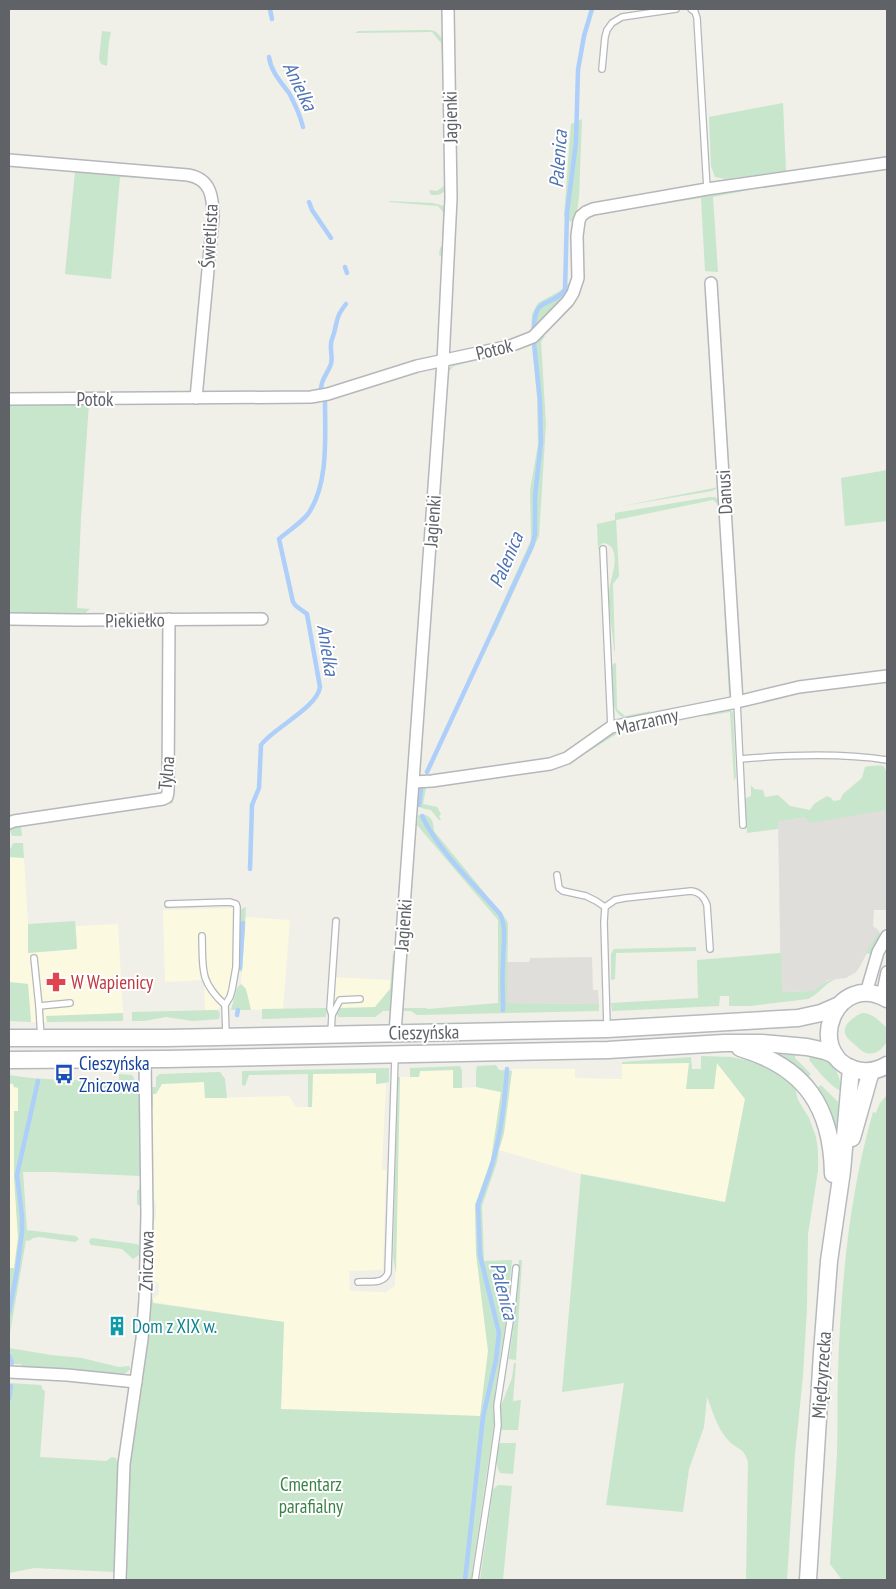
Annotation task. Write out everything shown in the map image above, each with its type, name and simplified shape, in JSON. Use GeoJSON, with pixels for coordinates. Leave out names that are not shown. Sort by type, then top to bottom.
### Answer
{"type":"FeatureCollection","features":[{"type":"Feature","properties":{"kind":"main road","name":"Cieszyńska"},"geometry":{"type":"LineString","coordinates":[[9,1038],[226,1037],[607,1029],[798,1018],[821,1013],[837,1006],[850,997],[866,993]]}},
{"type":"Feature","properties":{"kind":"main road"},"geometry":{"type":"LineString","coordinates":[[866,993],[885,998]]}},
{"type":"Feature","properties":{"kind":"main road"},"geometry":{"type":"LineString","coordinates":[[837,1006],[829,1032],[831,1047],[835,1055],[842,1063],[861,1071],[871,1071],[887,1065]]}},
{"type":"Feature","properties":{"kind":"main road","name":"Cieszyńska"},"geometry":{"type":"LineString","coordinates":[[9,1060],[145,1060],[608,1050],[724,1043],[762,1043],[807,1047],[820,1049],[835,1055]]}},
{"type":"Feature","properties":{"kind":"main road"},"geometry":{"type":"LineString","coordinates":[[724,1043],[752,1052],[780,1065],[804,1085],[821,1111],[828,1127],[832,1151],[833,1172],[829,1261]]}},
{"type":"Feature","properties":{"kind":"main road","name":"Międzyrzecka"},"geometry":{"type":"LineString","coordinates":[[808,1580],[829,1261],[842,1171],[852,1068]]}},
{"type":"Feature","properties":{"kind":"main road","name":"Międzyrzecka"},"geometry":{"type":"LineString","coordinates":[[842,1171],[871,1071]]}},
{"type":"Feature","properties":{"kind":"street","name":"Jagienki"},"geometry":{"type":"LineString","coordinates":[[395,1033],[443,362],[451,198],[448,9]]}},
{"type":"Feature","properties":{"kind":"street","name":"Świetlista"},"geometry":{"type":"LineString","coordinates":[[9,160],[188,175],[199,178],[209,190],[213,201],[196,398]]}},
{"type":"Feature","properties":{"kind":"street","name":"Potok"},"geometry":{"type":"LineString","coordinates":[[9,399],[311,397],[328,394],[417,366],[443,362],[510,346],[528,340],[539,333],[568,301],[576,286],[578,228],[581,216],[586,212],[593,209],[707,189],[887,163]]}},
{"type":"Feature","properties":{"kind":"street","name":"Danusi"},"geometry":{"type":"LineString","coordinates":[[711,283],[737,702]]}},
{"type":"Feature","properties":{"kind":"street","name":"Piekiełko"},"geometry":{"type":"LineString","coordinates":[[9,619],[262,619]]}},
{"type":"Feature","properties":{"kind":"street","name":"Tylna"},"geometry":{"type":"LineString","coordinates":[[9,823],[166,797],[168,792],[169,619]]}},
{"type":"Feature","properties":{"kind":"street","name":"Marzanny"},"geometry":{"type":"LineString","coordinates":[[414,782],[556,763],[567,758],[611,727],[737,702],[798,687],[887,676]]}},
{"type":"Feature","properties":{"kind":"street"},"geometry":{"type":"LineString","coordinates":[[866,993],[878,952],[887,936]]}},
{"type":"Feature","properties":{"kind":"street"},"geometry":{"type":"LineString","coordinates":[[885,998],[887,972]]}},
{"type":"Feature","properties":{"kind":"street","name":"Zniczowa"},"geometry":{"type":"LineString","coordinates":[[120,1580],[124,1464],[146,1300],[145,1060]]}},
{"type":"Feature","properties":{"kind":"street"},"geometry":{"type":"LineString","coordinates":[[9,1372],[67,1375],[136,1382]]}},
{"type":"Feature","properties":{"kind":"lane"},"geometry":{"type":"LineString","coordinates":[[602,69],[605,37],[612,23],[622,17],[676,9]]}},
{"type":"Feature","properties":{"kind":"lane"},"geometry":{"type":"LineString","coordinates":[[691,9],[695,12],[697,18],[707,189]]}},
{"type":"Feature","properties":{"kind":"lane"},"geometry":{"type":"LineString","coordinates":[[603,549],[611,727]]}},
{"type":"Feature","properties":{"kind":"lane"},"geometry":{"type":"LineString","coordinates":[[737,702],[743,826]]}},
{"type":"Feature","properties":{"kind":"lane"},"geometry":{"type":"LineString","coordinates":[[740,759],[763,757],[847,757],[887,760]]}},
{"type":"Feature","properties":{"kind":"lane"},"geometry":{"type":"LineString","coordinates":[[557,875],[560,888],[563,891],[586,896],[605,907]]}},
{"type":"Feature","properties":{"kind":"lane"},"geometry":{"type":"LineString","coordinates":[[605,907],[615,900],[626,898],[697,892],[707,905],[710,949]]}},
{"type":"Feature","properties":{"kind":"lane"},"geometry":{"type":"LineString","coordinates":[[168,904],[230,902],[236,904],[238,913],[234,980],[230,997],[225,1004],[226,1037]]}},
{"type":"Feature","properties":{"kind":"lane"},"geometry":{"type":"LineString","coordinates":[[605,907],[604,940],[607,1029]]}},
{"type":"Feature","properties":{"kind":"lane"},"geometry":{"type":"LineString","coordinates":[[331,1034],[332,1015],[330,1008],[336,920]]}},
{"type":"Feature","properties":{"kind":"lane"},"geometry":{"type":"LineString","coordinates":[[202,936],[203,967],[206,982],[208,987],[225,1004]]}},
{"type":"Feature","properties":{"kind":"lane"},"geometry":{"type":"LineString","coordinates":[[34,958],[40,1039]]}},
{"type":"Feature","properties":{"kind":"lane"},"geometry":{"type":"LineString","coordinates":[[332,1015],[340,1000],[360,999]]}},
{"type":"Feature","properties":{"kind":"lane"},"geometry":{"type":"LineString","coordinates":[[39,1006],[70,1003]]}},
{"type":"Feature","properties":{"kind":"lane"},"geometry":{"type":"LineString","coordinates":[[358,1282],[382,1280],[386,1278],[388,1273],[395,1055]]}},
{"type":"Feature","properties":{"kind":"lane"},"geometry":{"type":"LineString","coordinates":[[475,1580],[492,1472],[498,1425],[497,1406],[516,1268]]}},
{"type":"Feature","properties":{"kind":"shaded area"},"geometry":{"type":"Polygon","coordinates":[[[885,809],[885,812],[887,812],[887,910],[874,910],[873,926],[879,931],[859,968],[846,978],[828,980],[818,987],[816,991],[781,992],[778,822],[805,817],[885,809]]]}},
{"type":"Feature","properties":{"kind":"shaded area"},"geometry":{"type":"Polygon","coordinates":[[[9,857],[24,858],[28,953],[77,949],[76,926],[118,924],[123,1013],[46,1017],[47,1022],[31,1022],[28,984],[9,982],[9,857]]]}},
{"type":"Feature","properties":{"kind":"shaded area"},"geometry":{"type":"Polygon","coordinates":[[[233,908],[235,936],[229,991],[218,1010],[205,1010],[204,980],[165,982],[163,910],[233,908]]]}},
{"type":"Feature","properties":{"kind":"shaded area"},"geometry":{"type":"Polygon","coordinates":[[[246,917],[290,920],[283,1009],[239,1010],[246,917]]]}},
{"type":"Feature","properties":{"kind":"shaded area"},"geometry":{"type":"Polygon","coordinates":[[[592,957],[593,990],[598,990],[599,1004],[507,1003],[507,962],[529,962],[530,958],[592,957]]]}},
{"type":"Feature","properties":{"kind":"shaded area"},"geometry":{"type":"Polygon","coordinates":[[[335,977],[391,980],[390,989],[375,1008],[333,1008],[335,977]]]}},
{"type":"Feature","properties":{"kind":"shaded area"},"geometry":{"type":"Polygon","coordinates":[[[716,1062],[745,1099],[725,1203],[624,1181],[581,1174],[499,1150],[504,1133],[512,1069],[575,1069],[575,1078],[622,1079],[622,1064],[689,1063],[686,1089],[713,1089],[716,1062]]]}},
{"type":"Feature","properties":{"kind":"shaded area"},"geometry":{"type":"Polygon","coordinates":[[[453,1070],[453,1088],[476,1087],[501,1092],[491,1160],[475,1205],[476,1253],[488,1351],[480,1416],[281,1409],[284,1322],[152,1302],[159,1294],[159,1284],[152,1279],[152,1222],[156,1218],[156,1204],[152,1196],[153,1094],[156,1094],[162,1084],[204,1082],[205,1098],[289,1096],[296,1107],[312,1107],[312,1074],[376,1073],[376,1084],[386,1084],[382,1170],[386,1170],[383,1270],[349,1271],[350,1291],[386,1292],[395,1286],[400,1077],[419,1077],[419,1071],[453,1070]]]}},
{"type":"Feature","properties":{"kind":"shaded area"},"geometry":{"type":"Polygon","coordinates":[[[9,1082],[15,1082],[20,1090],[15,1181],[18,1238],[14,1268],[9,1268],[9,1082]]]}},
{"type":"Feature","properties":{"kind":"green space"},"geometry":{"type":"Polygon","coordinates":[[[428,30],[437,33],[443,40],[444,102],[441,43],[432,32],[355,33],[358,31],[428,30]]]}},
{"type":"Feature","properties":{"kind":"green space"},"geometry":{"type":"Polygon","coordinates":[[[102,31],[111,32],[107,66],[101,64],[99,58],[102,31]]]}},
{"type":"Feature","properties":{"kind":"green space"},"geometry":{"type":"Polygon","coordinates":[[[783,103],[786,171],[726,179],[715,177],[711,166],[709,117],[783,103]]]}},
{"type":"Feature","properties":{"kind":"green space"},"geometry":{"type":"Polygon","coordinates":[[[582,119],[579,197],[577,211],[571,222],[564,216],[571,124],[582,119]]]}},
{"type":"Feature","properties":{"kind":"green space"},"geometry":{"type":"Polygon","coordinates":[[[444,122],[446,188],[440,194],[431,195],[429,190],[437,191],[444,186],[444,122]]]}},
{"type":"Feature","properties":{"kind":"green space"},"geometry":{"type":"Polygon","coordinates":[[[76,171],[149,176],[156,179],[120,177],[111,279],[65,274],[76,171]]]}},
{"type":"Feature","properties":{"kind":"green space"},"geometry":{"type":"Polygon","coordinates":[[[785,183],[713,197],[718,272],[705,271],[701,198],[595,214],[624,207],[785,183]]]}},
{"type":"Feature","properties":{"kind":"green space"},"geometry":{"type":"Polygon","coordinates":[[[389,201],[433,203],[444,206],[443,275],[442,257],[439,255],[442,246],[443,212],[438,206],[389,201]]]}},
{"type":"Feature","properties":{"kind":"green space"},"geometry":{"type":"Polygon","coordinates":[[[571,281],[564,296],[554,309],[531,333],[532,314],[538,303],[560,291],[571,281]]]}},
{"type":"Feature","properties":{"kind":"green space"},"geometry":{"type":"Polygon","coordinates":[[[539,336],[545,336],[541,342],[546,424],[539,536],[493,637],[490,631],[531,540],[530,490],[538,445],[537,397],[532,345],[454,366],[449,371],[444,424],[448,369],[453,365],[500,352],[539,336]]]}},
{"type":"Feature","properties":{"kind":"green space"},"geometry":{"type":"Polygon","coordinates":[[[724,383],[732,510],[735,515],[729,513],[722,387],[724,383]]]}},
{"type":"Feature","properties":{"kind":"green space"},"geometry":{"type":"Polygon","coordinates":[[[89,403],[77,608],[90,609],[83,615],[9,615],[9,404],[77,405],[89,403]]]}},
{"type":"Feature","properties":{"kind":"green space"},"geometry":{"type":"Polygon","coordinates":[[[887,470],[887,521],[845,526],[841,478],[887,470]]]}},
{"type":"Feature","properties":{"kind":"green space"},"geometry":{"type":"Polygon","coordinates":[[[719,487],[712,491],[622,506],[719,487]]]}},
{"type":"Feature","properties":{"kind":"green space"},"geometry":{"type":"Polygon","coordinates":[[[715,497],[720,501],[721,528],[719,505],[713,500],[616,520],[619,576],[613,584],[614,651],[609,599],[615,558],[613,549],[608,544],[600,545],[598,550],[597,524],[615,520],[615,513],[715,497]]]}},
{"type":"Feature","properties":{"kind":"green space"},"geometry":{"type":"Polygon","coordinates":[[[724,602],[727,605],[731,692],[729,696],[724,602]]]}},
{"type":"Feature","properties":{"kind":"green space"},"geometry":{"type":"Polygon","coordinates":[[[616,663],[617,709],[625,716],[651,711],[650,713],[625,718],[616,710],[613,703],[611,677],[613,664],[616,663]]]}},
{"type":"Feature","properties":{"kind":"green space"},"geometry":{"type":"Polygon","coordinates":[[[728,709],[733,714],[736,777],[734,781],[730,712],[706,716],[706,712],[728,709]]]}},
{"type":"Feature","properties":{"kind":"green space"},"geometry":{"type":"Polygon","coordinates":[[[669,719],[670,723],[618,733],[580,757],[580,755],[612,731],[669,719]]]}},
{"type":"Feature","properties":{"kind":"green space"},"geometry":{"type":"Polygon","coordinates":[[[883,766],[887,774],[887,812],[885,810],[810,823],[805,817],[778,822],[778,829],[747,833],[744,799],[751,796],[751,785],[754,789],[763,790],[765,797],[778,795],[790,806],[810,810],[814,804],[827,796],[834,801],[840,800],[843,794],[862,778],[865,767],[883,766]]]}},
{"type":"Feature","properties":{"kind":"green space"},"geometry":{"type":"Polygon","coordinates":[[[500,778],[426,788],[423,804],[437,807],[441,814],[439,816],[441,820],[431,810],[421,808],[420,806],[425,786],[500,778]]]}},
{"type":"Feature","properties":{"kind":"green space"},"geometry":{"type":"Polygon","coordinates":[[[173,801],[173,803],[21,826],[22,836],[12,836],[9,828],[15,825],[137,808],[173,801]]]}},
{"type":"Feature","properties":{"kind":"green space"},"geometry":{"type":"Polygon","coordinates":[[[423,814],[431,818],[434,831],[508,923],[507,1003],[599,1004],[599,1011],[417,1015],[411,1011],[403,1011],[403,1008],[427,1009],[498,1003],[498,920],[417,825],[417,816],[423,814]]]}},
{"type":"Feature","properties":{"kind":"green space"},"geometry":{"type":"Polygon","coordinates":[[[13,843],[23,843],[24,858],[9,857],[9,848],[11,848],[13,843]]]}},
{"type":"Feature","properties":{"kind":"green space"},"geometry":{"type":"Polygon","coordinates":[[[246,907],[242,972],[238,969],[241,909],[246,907]]]}},
{"type":"Feature","properties":{"kind":"green space"},"geometry":{"type":"Polygon","coordinates":[[[75,921],[77,949],[28,953],[28,924],[75,921]]]}},
{"type":"Feature","properties":{"kind":"green space"},"geometry":{"type":"Polygon","coordinates":[[[879,931],[881,937],[873,955],[866,953],[879,931]]]}},
{"type":"Feature","properties":{"kind":"green space"},"geometry":{"type":"Polygon","coordinates":[[[696,947],[696,951],[616,953],[615,979],[611,980],[611,954],[614,949],[696,947]]]}},
{"type":"Feature","properties":{"kind":"green space"},"geometry":{"type":"Polygon","coordinates":[[[781,953],[782,992],[815,991],[824,983],[836,979],[808,999],[750,1006],[729,1006],[729,996],[720,996],[719,1006],[612,1011],[611,1003],[698,998],[697,960],[781,953]]]}},
{"type":"Feature","properties":{"kind":"green space"},"geometry":{"type":"Polygon","coordinates":[[[393,954],[391,1011],[383,1011],[375,1017],[338,1017],[339,1008],[375,1007],[390,989],[393,954]]]}},
{"type":"Feature","properties":{"kind":"green space"},"geometry":{"type":"Polygon","coordinates":[[[9,982],[28,984],[31,1022],[9,1021],[9,982]]]}},
{"type":"Feature","properties":{"kind":"green space"},"geometry":{"type":"Polygon","coordinates":[[[241,984],[246,989],[251,1010],[231,1010],[237,988],[241,984]]]}},
{"type":"Feature","properties":{"kind":"green space"},"geometry":{"type":"Polygon","coordinates":[[[327,1008],[326,1017],[262,1019],[262,1009],[327,1008]]]}},
{"type":"Feature","properties":{"kind":"green space"},"geometry":{"type":"Polygon","coordinates":[[[218,1010],[220,1014],[219,1019],[193,1021],[166,1017],[132,1021],[132,1012],[218,1010]]]}},
{"type":"Feature","properties":{"kind":"green space"},"geometry":{"type":"Polygon","coordinates":[[[123,1013],[123,1021],[47,1022],[46,1016],[123,1013]]]}},
{"type":"Feature","properties":{"kind":"green space"},"geometry":{"type":"Polygon","coordinates":[[[862,1013],[873,1016],[887,1028],[887,1041],[875,1053],[871,1054],[862,1051],[849,1040],[845,1033],[846,1026],[853,1018],[862,1013]]]}},
{"type":"Feature","properties":{"kind":"green space"},"geometry":{"type":"Polygon","coordinates":[[[778,1054],[795,1055],[795,1058],[811,1074],[807,1077],[778,1054]]]}},
{"type":"Feature","properties":{"kind":"green space"},"geometry":{"type":"Polygon","coordinates":[[[701,1056],[731,1057],[751,1061],[766,1067],[787,1081],[795,1088],[798,1100],[809,1118],[816,1137],[818,1171],[808,1234],[807,1307],[803,1376],[795,1454],[787,1580],[746,1580],[748,1462],[742,1451],[724,1435],[707,1397],[704,1427],[689,1469],[683,1512],[606,1505],[624,1383],[562,1392],[581,1174],[725,1202],[745,1099],[717,1063],[714,1089],[686,1089],[689,1063],[622,1064],[622,1062],[691,1057],[692,1069],[701,1069],[701,1056]]]}},
{"type":"Feature","properties":{"kind":"green space"},"geometry":{"type":"Polygon","coordinates":[[[810,1057],[824,1060],[833,1066],[839,1077],[842,1091],[824,1078],[809,1060],[810,1057]]]}},
{"type":"Feature","properties":{"kind":"green space","name":"Cmentarz parafialny"},"geometry":{"type":"Polygon","coordinates":[[[496,1065],[499,1070],[512,1071],[504,1133],[497,1162],[482,1206],[484,1261],[512,1260],[507,1313],[495,1393],[494,1424],[471,1580],[123,1580],[124,1561],[127,1558],[128,1549],[125,1547],[129,1466],[135,1423],[137,1423],[138,1418],[150,1302],[153,1299],[153,1303],[284,1322],[281,1409],[480,1416],[488,1351],[476,1253],[475,1205],[491,1160],[501,1092],[476,1087],[476,1071],[477,1066],[496,1065]]]}},
{"type":"Feature","properties":{"kind":"green space"},"geometry":{"type":"Polygon","coordinates":[[[460,1066],[462,1070],[462,1088],[453,1088],[453,1070],[420,1071],[419,1077],[410,1077],[410,1068],[460,1066]]]}},
{"type":"Feature","properties":{"kind":"green space"},"geometry":{"type":"Polygon","coordinates":[[[389,1068],[389,1082],[376,1084],[376,1073],[313,1074],[312,1107],[308,1107],[308,1074],[249,1075],[245,1086],[242,1085],[242,1071],[389,1068]]]}},
{"type":"Feature","properties":{"kind":"green space"},"geometry":{"type":"Polygon","coordinates":[[[220,1072],[225,1079],[227,1098],[205,1098],[204,1082],[162,1084],[156,1094],[153,1094],[153,1107],[150,1107],[151,1087],[156,1087],[156,1077],[160,1074],[220,1072]]]}},
{"type":"Feature","properties":{"kind":"green space"},"geometry":{"type":"Polygon","coordinates":[[[119,1074],[132,1075],[135,1087],[141,1088],[142,1215],[140,1218],[140,1206],[137,1204],[137,1191],[141,1176],[23,1172],[27,1230],[76,1236],[79,1239],[75,1242],[39,1237],[29,1241],[26,1240],[9,1339],[9,1268],[14,1268],[18,1238],[14,1178],[14,1111],[18,1111],[18,1088],[14,1087],[13,1084],[9,1084],[9,1075],[50,1079],[119,1080],[119,1074]]]}},
{"type":"Feature","properties":{"kind":"green space"},"geometry":{"type":"Polygon","coordinates":[[[398,1077],[400,1077],[396,1273],[393,1257],[398,1077]]]}},
{"type":"Feature","properties":{"kind":"green space"},"geometry":{"type":"Polygon","coordinates":[[[821,1085],[840,1106],[838,1136],[816,1089],[821,1085]]]}},
{"type":"Feature","properties":{"kind":"green space"},"geometry":{"type":"Polygon","coordinates":[[[887,1095],[887,1580],[842,1580],[830,1564],[837,1454],[838,1371],[844,1273],[852,1208],[865,1143],[873,1112],[876,1113],[880,1103],[887,1095]]]}},
{"type":"Feature","properties":{"kind":"green space"},"geometry":{"type":"Polygon","coordinates":[[[92,1238],[139,1245],[139,1255],[133,1259],[122,1249],[91,1245],[89,1242],[92,1238]]]}},
{"type":"Feature","properties":{"kind":"green space"},"geometry":{"type":"Polygon","coordinates":[[[519,1260],[522,1260],[516,1360],[509,1359],[519,1260]]]}},
{"type":"Feature","properties":{"kind":"green space"},"geometry":{"type":"Polygon","coordinates":[[[9,1348],[82,1358],[119,1367],[129,1366],[130,1369],[122,1374],[22,1367],[21,1364],[14,1364],[9,1348]]]}},
{"type":"Feature","properties":{"kind":"green space"},"geometry":{"type":"Polygon","coordinates":[[[514,1363],[516,1363],[513,1401],[521,1400],[518,1430],[501,1430],[501,1406],[512,1378],[514,1363]]]}},
{"type":"Feature","properties":{"kind":"green space"},"geometry":{"type":"Polygon","coordinates":[[[9,1383],[41,1385],[45,1391],[40,1457],[106,1461],[112,1457],[116,1458],[120,1475],[115,1572],[34,1568],[9,1573],[9,1383]]]}},
{"type":"Feature","properties":{"kind":"green space"},"geometry":{"type":"Polygon","coordinates":[[[500,1443],[516,1443],[513,1474],[500,1473],[498,1470],[496,1454],[500,1443]]]}},
{"type":"Feature","properties":{"kind":"green space"},"geometry":{"type":"Polygon","coordinates":[[[498,1485],[512,1486],[503,1580],[480,1580],[493,1489],[498,1485]]]}},
{"type":"Feature","properties":{"kind":"waterway","name":"Anielka"},"geometry":{"type":"LineString","coordinates":[[270,9],[272,19]]}},
{"type":"Feature","properties":{"kind":"waterway","name":"Palenica"},"geometry":{"type":"LineString","coordinates":[[534,327],[537,310],[565,290],[567,213],[576,142],[578,70],[584,36],[592,9]]}},
{"type":"Feature","properties":{"kind":"waterway","name":"Anielka"},"geometry":{"type":"LineString","coordinates":[[269,57],[274,72],[293,101],[303,127]]}},
{"type":"Feature","properties":{"kind":"waterway","name":"Anielka"},"geometry":{"type":"LineString","coordinates":[[309,202],[312,210],[331,238]]}},
{"type":"Feature","properties":{"kind":"waterway","name":"Anielka"},"geometry":{"type":"LineString","coordinates":[[345,267],[347,273]]}},
{"type":"Feature","properties":{"kind":"waterway","name":"Anielka"},"geometry":{"type":"LineString","coordinates":[[321,389],[322,382],[331,364],[331,343],[338,318],[346,304]]}},
{"type":"Feature","properties":{"kind":"waterway","name":"Palenica"},"geometry":{"type":"LineString","coordinates":[[427,772],[532,546],[535,534],[535,496],[541,442],[540,401],[534,343]]}},
{"type":"Feature","properties":{"kind":"waterway","name":"Anielka"},"geometry":{"type":"LineString","coordinates":[[250,869],[252,805],[259,788],[261,745],[267,738],[311,703],[320,687],[307,614],[293,602],[279,539],[308,514],[320,489],[325,444],[325,401]]}},
{"type":"Feature","properties":{"kind":"waterway","name":"Palenica"},"geometry":{"type":"LineString","coordinates":[[419,805],[421,789]]}},
{"type":"Feature","properties":{"kind":"waterway","name":"Palenica"},"geometry":{"type":"LineString","coordinates":[[422,816],[429,830],[447,855],[500,914],[504,931],[503,1010]]}},
{"type":"Feature","properties":{"kind":"waterway","name":"Anielka"},"geometry":{"type":"LineString","coordinates":[[240,968],[243,923]]}},
{"type":"Feature","properties":{"kind":"waterway","name":"Anielka"},"geometry":{"type":"LineString","coordinates":[[237,1015],[238,1010]]}},
{"type":"Feature","properties":{"kind":"waterway","name":"Palenica"},"geometry":{"type":"LineString","coordinates":[[465,1580],[483,1417],[496,1360],[499,1333],[480,1255],[478,1205],[497,1146],[507,1069]]}},
{"type":"Feature","properties":{"kind":"waterway","name":"Anielka"},"geometry":{"type":"LineString","coordinates":[[9,1313],[22,1232],[17,1175],[38,1081]]}},
{"type":"Feature","properties":{"kind":"waterway","name":"Anielka"},"geometry":{"type":"LineString","coordinates":[[9,1355],[12,1363]]}},
{"type":"Feature","properties":{"kind":"waterway","name":"Anielka"},"geometry":{"type":"LineString","coordinates":[[9,1399],[11,1386]]}},
{"type":"Feature","properties":{"kind":"place","name":"W Wapienicy"},"geometry":{"type":"Point","coordinates":[56,982]}},
{"type":"Feature","properties":{"kind":"place","name":"Cieszyńska Zniczowa"},"geometry":{"type":"Point","coordinates":[64,1074]}},
{"type":"Feature","properties":{"kind":"place","name":"Dom z XIX w."},"geometry":{"type":"Point","coordinates":[117,1326]}}]}
